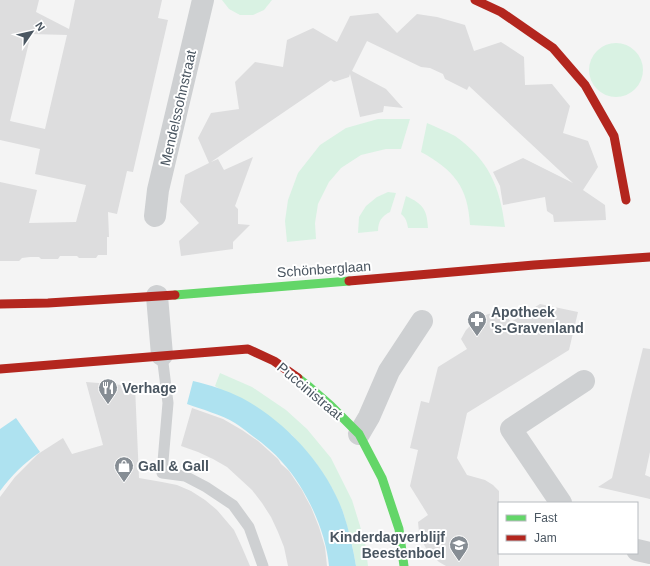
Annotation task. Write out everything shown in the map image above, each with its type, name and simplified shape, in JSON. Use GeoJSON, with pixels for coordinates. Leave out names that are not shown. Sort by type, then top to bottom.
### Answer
{"type":"FeatureCollection","features":[{"type":"Feature","properties":{"kind":"street","name":"Mendelssohnstraat"},"geometry":{"type":"LineString","coordinates":[[155,216],[158,190],[203,0]]}},
{"type":"Feature","properties":{"kind":"street"},"geometry":{"type":"LineString","coordinates":[[475,0],[501,12],[553,48],[585,85],[614,136],[626,200]]}},
{"type":"Feature","properties":{"kind":"street","name":"Schönberglaan"},"geometry":{"type":"LineString","coordinates":[[0,304],[48,304],[650,257]]}},
{"type":"Feature","properties":{"kind":"street"},"geometry":{"type":"LineString","coordinates":[[157,296],[162,355]]}},
{"type":"Feature","properties":{"kind":"street"},"geometry":{"type":"LineString","coordinates":[[359,434],[369,417],[389,371],[422,321]]}},
{"type":"Feature","properties":{"kind":"street","name":"Puccinistraat"},"geometry":{"type":"LineString","coordinates":[[0,369],[248,349],[274,361],[307,385],[359,434],[382,478],[399,529],[404,566]]}},
{"type":"Feature","properties":{"kind":"street"},"geometry":{"type":"LineString","coordinates":[[560,502],[511,429],[584,381]]}},
{"type":"Feature","properties":{"kind":"street"},"geometry":{"type":"LineString","coordinates":[[638,550],[650,553]]}},
{"type":"Feature","properties":{"kind":"lane"},"geometry":{"type":"LineString","coordinates":[[162,355],[168,403],[162,473],[185,476],[206,487],[233,505],[249,527],[263,566]]}},
{"type":"Feature","properties":{"kind":"green space"},"geometry":{"type":"Polygon","coordinates":[[[222,0],[272,0],[264,10],[253,15],[240,15],[229,9],[222,0]]]}},
{"type":"Feature","properties":{"kind":"green space"},"geometry":{"type":"Polygon","coordinates":[[[611,43],[621,43],[631,47],[639,55],[643,65],[643,75],[639,85],[631,93],[621,97],[611,97],[601,93],[593,85],[589,75],[589,65],[593,55],[601,47],[611,43]]]}},
{"type":"Feature","properties":{"kind":"green space"},"geometry":{"type":"Polygon","coordinates":[[[378,119],[410,119],[401,149],[386,149],[361,155],[341,168],[329,182],[318,204],[315,223],[316,239],[287,242],[285,221],[288,200],[298,173],[320,145],[346,128],[378,119]]]}},
{"type":"Feature","properties":{"kind":"green space"},"geometry":{"type":"Polygon","coordinates":[[[427,123],[455,136],[467,145],[484,165],[496,187],[500,199],[505,227],[470,225],[466,200],[457,181],[442,166],[421,152],[427,123]]]}},
{"type":"Feature","properties":{"kind":"green space"},"geometry":{"type":"Polygon","coordinates":[[[388,192],[396,193],[390,212],[381,219],[378,231],[358,233],[359,217],[366,206],[377,197],[388,192]]]}},
{"type":"Feature","properties":{"kind":"green space"},"geometry":{"type":"Polygon","coordinates":[[[406,196],[423,208],[427,216],[428,228],[408,228],[406,220],[401,214],[406,196]]]}},
{"type":"Feature","properties":{"kind":"green space"},"geometry":{"type":"Polygon","coordinates":[[[220,373],[252,387],[286,410],[307,429],[331,458],[352,500],[365,542],[368,566],[356,566],[352,544],[343,512],[332,488],[316,463],[292,435],[215,386],[220,373]]]}},
{"type":"Feature","properties":{"kind":"water"},"geometry":{"type":"Polygon","coordinates":[[[193,381],[218,388],[242,398],[274,419],[303,446],[326,478],[336,495],[347,526],[356,566],[329,566],[324,539],[319,525],[307,497],[291,472],[271,450],[237,424],[218,415],[187,404],[193,381]]]}},
{"type":"Feature","properties":{"kind":"water"},"geometry":{"type":"Polygon","coordinates":[[[16,418],[40,452],[18,470],[0,491],[0,429],[16,418]]]}},
{"type":"Feature","properties":{"kind":"building"},"geometry":{"type":"Polygon","coordinates":[[[0,0],[39,0],[36,12],[69,29],[75,0],[162,0],[158,18],[168,20],[133,172],[127,171],[117,214],[108,212],[109,237],[107,237],[107,255],[98,255],[96,258],[60,256],[58,259],[41,259],[39,257],[30,257],[22,258],[19,261],[0,261],[0,182],[37,190],[29,223],[76,222],[86,185],[35,174],[40,149],[0,140],[0,0]],[[31,34],[10,121],[45,129],[67,35],[31,34]]]}},
{"type":"Feature","properties":{"kind":"building"},"geometry":{"type":"Polygon","coordinates":[[[378,13],[397,33],[417,14],[437,17],[465,25],[474,51],[501,42],[524,57],[525,85],[552,84],[570,106],[563,133],[588,141],[598,167],[583,190],[605,205],[606,220],[554,222],[553,215],[547,211],[545,197],[503,205],[500,186],[493,172],[523,158],[573,183],[469,86],[467,90],[445,79],[443,74],[430,68],[421,67],[367,41],[352,71],[386,89],[403,108],[384,106],[383,112],[360,117],[350,74],[349,77],[334,82],[331,80],[211,162],[218,159],[224,170],[253,157],[235,206],[238,209],[238,224],[250,225],[233,242],[233,249],[181,256],[179,241],[199,223],[180,202],[185,175],[209,163],[198,138],[211,113],[239,109],[235,82],[255,62],[283,67],[287,40],[313,28],[337,42],[350,16],[378,13]]]}},
{"type":"Feature","properties":{"kind":"building"},"geometry":{"type":"Polygon","coordinates":[[[540,304],[578,312],[569,350],[467,413],[457,458],[467,475],[485,480],[499,491],[499,566],[446,566],[439,562],[427,550],[422,541],[418,522],[428,515],[410,486],[418,450],[410,448],[421,401],[429,403],[438,367],[467,349],[461,339],[466,330],[473,323],[488,314],[504,312],[511,322],[540,304]]]}},
{"type":"Feature","properties":{"kind":"building"},"geometry":{"type":"Polygon","coordinates":[[[643,348],[650,349],[650,452],[645,475],[650,477],[650,499],[598,487],[612,478],[643,348]]]}},
{"type":"Feature","properties":{"kind":"building"},"geometry":{"type":"Polygon","coordinates":[[[86,382],[135,386],[139,478],[177,485],[191,491],[205,500],[217,510],[234,530],[250,566],[0,566],[0,497],[15,477],[38,454],[63,438],[72,454],[103,445],[86,382]]]}},
{"type":"Feature","properties":{"kind":"building"},"geometry":{"type":"Polygon","coordinates":[[[192,408],[223,419],[242,430],[258,441],[289,471],[302,490],[319,527],[325,547],[327,566],[288,566],[284,547],[271,517],[252,490],[227,467],[198,452],[181,446],[192,408]]]}},
{"type":"Feature","properties":{"kind":"traffic: fast"},"geometry":{"type":"LineString","coordinates":[[175,295],[349,281]]}},
{"type":"Feature","properties":{"kind":"traffic: fast"},"geometry":{"type":"LineString","coordinates":[[298,378],[331,406],[359,434],[382,478],[399,529],[404,566]]}},
{"type":"Feature","properties":{"kind":"traffic: jam"},"geometry":{"type":"LineString","coordinates":[[475,0],[501,12],[553,48],[585,85],[614,136],[626,200]]}},
{"type":"Feature","properties":{"kind":"traffic: jam"},"geometry":{"type":"LineString","coordinates":[[349,281],[534,265],[650,257]]}},
{"type":"Feature","properties":{"kind":"traffic: jam"},"geometry":{"type":"LineString","coordinates":[[0,304],[48,303],[175,295]]}},
{"type":"Feature","properties":{"kind":"traffic: jam"},"geometry":{"type":"LineString","coordinates":[[0,369],[248,349],[274,361],[298,378]]}},
{"type":"Feature","properties":{"kind":"place","name":"Apotheek 's-Gravenland"},"geometry":{"type":"Point","coordinates":[477,337]}},
{"type":"Feature","properties":{"kind":"place","name":"Verhage"},"geometry":{"type":"Point","coordinates":[108,405]}},
{"type":"Feature","properties":{"kind":"place","name":"Gall & Gall"},"geometry":{"type":"Point","coordinates":[124,483]}},
{"type":"Feature","properties":{"kind":"place","name":"Kinderdagverblijf Beestenboel"},"geometry":{"type":"Point","coordinates":[459,562]}}]}
